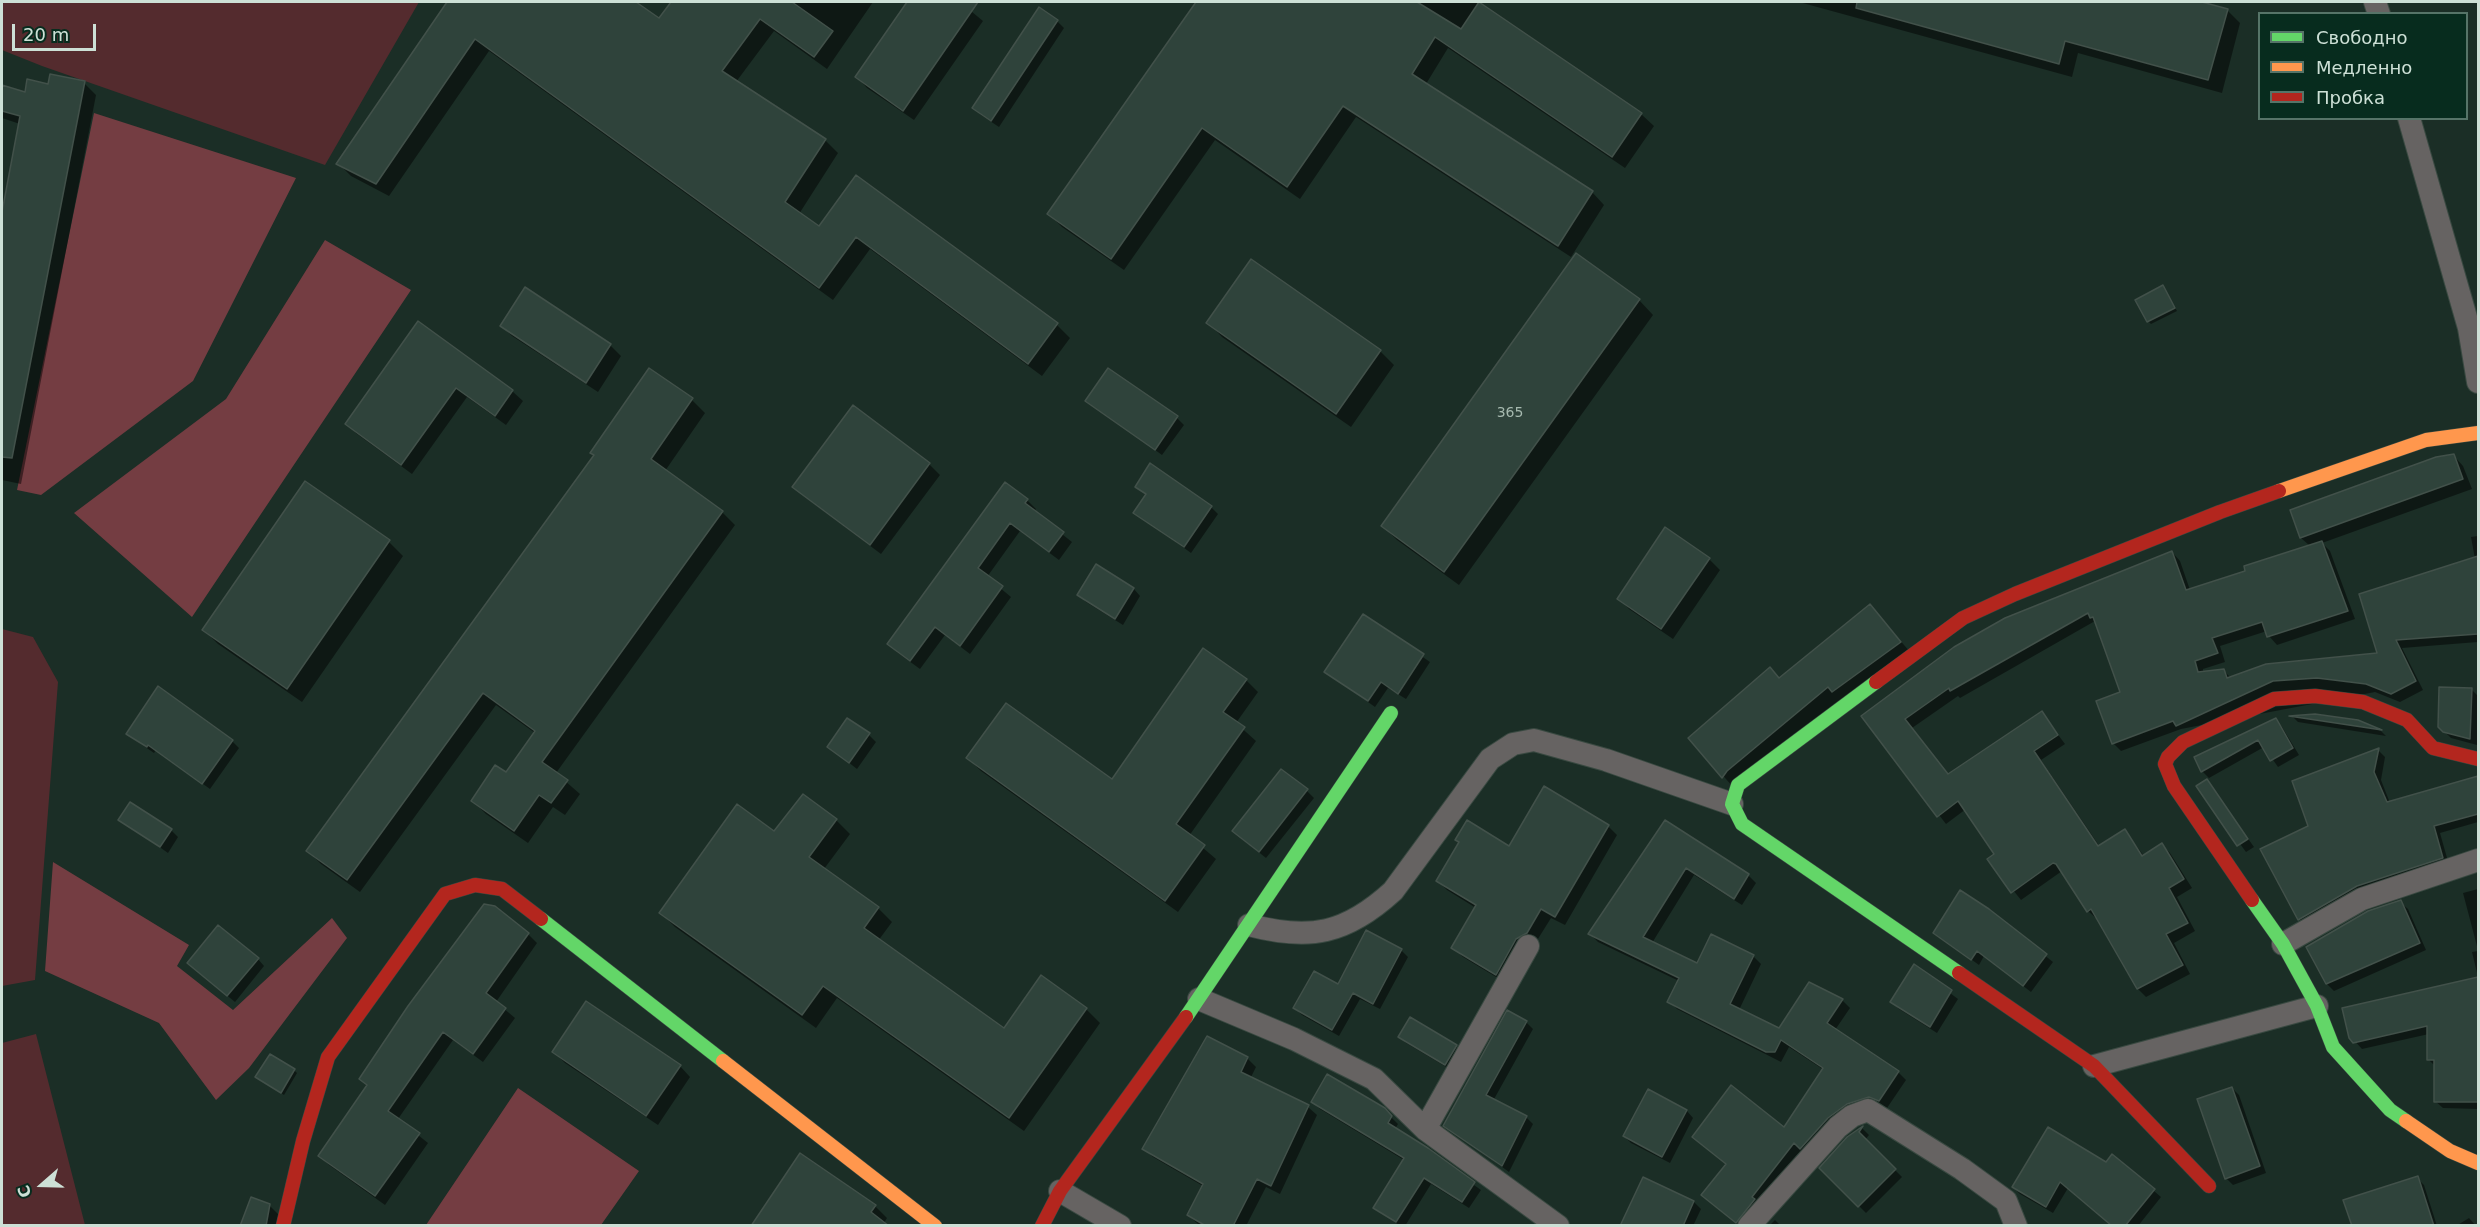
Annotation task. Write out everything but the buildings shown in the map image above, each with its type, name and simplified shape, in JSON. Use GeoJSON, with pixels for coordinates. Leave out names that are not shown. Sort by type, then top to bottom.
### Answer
{"type":"FeatureCollection","features":[{"type":"Feature","properties":{"kind":"street"},"geometry":{"type":"LineString","coordinates":[[2410,120],[2469,328],[2478,382]]}},
{"type":"Feature","properties":{"kind":"street"},"geometry":{"type":"LineString","coordinates":[[2209,1186],[2094,1066],[1742,824],[1732,804],[1738,785],[1963,618],[2015,594],[2220,512],[2426,440],[2478,433]]}},
{"type":"Feature","properties":{"kind":"street"},"geometry":{"type":"LineString","coordinates":[[2478,759],[2433,748],[2407,720],[2363,702],[2315,696],[2274,699],[2183,742],[2168,757],[2165,764],[2174,786],[2283,944],[2317,1006],[2333,1047],[2390,1110],[2451,1151],[2478,1163]]}},
{"type":"Feature","properties":{"kind":"street"},"geometry":{"type":"LineString","coordinates":[[1042,1226],[1060,1191],[1199,999],[1392,713]]}},
{"type":"Feature","properties":{"kind":"street"},"geometry":{"type":"LineString","coordinates":[[1249,925],[1277,932],[1312,934],[1338,927],[1374,908],[1393,891],[1490,759],[1513,744],[1534,740],[1606,760],[1732,804]]}},
{"type":"Feature","properties":{"kind":"street"},"geometry":{"type":"LineString","coordinates":[[2283,944],[2362,899],[2478,860]]}},
{"type":"Feature","properties":{"kind":"street"},"geometry":{"type":"LineString","coordinates":[[283,1226],[303,1140],[328,1057],[445,894],[476,885],[502,888],[935,1226]]}},
{"type":"Feature","properties":{"kind":"street"},"geometry":{"type":"LineString","coordinates":[[1425,1129],[1528,946]]}},
{"type":"Feature","properties":{"kind":"street"},"geometry":{"type":"LineString","coordinates":[[1199,999],[1294,1039],[1374,1078],[1425,1129],[1558,1226]]}},
{"type":"Feature","properties":{"kind":"street"},"geometry":{"type":"LineString","coordinates":[[2094,1066],[2317,1006]]}},
{"type":"Feature","properties":{"kind":"street"},"geometry":{"type":"LineString","coordinates":[[1749,1226],[1838,1127],[1852,1116],[1868,1110],[1962,1169],[2006,1201],[2016,1226]]}},
{"type":"Feature","properties":{"kind":"street"},"geometry":{"type":"LineString","coordinates":[[1060,1191],[1120,1226]]}},
{"type":"Feature","properties":{"kind":"shaded area"},"geometry":{"type":"Polygon","coordinates":[[[2,2],[419,2],[325,165],[2,50],[2,2]]]}},
{"type":"Feature","properties":{"kind":"shaded area"},"geometry":{"type":"Polygon","coordinates":[[[94,113],[296,178],[193,381],[41,495],[17,490],[94,113]]]}},
{"type":"Feature","properties":{"kind":"shaded area"},"geometry":{"type":"Polygon","coordinates":[[[325,240],[411,290],[192,617],[74,513],[226,399],[325,240]]]}},
{"type":"Feature","properties":{"kind":"shaded area"},"geometry":{"type":"Polygon","coordinates":[[[2,629],[33,637],[58,682],[35,980],[2,986],[2,629]]]}},
{"type":"Feature","properties":{"kind":"shaded area"},"geometry":{"type":"Polygon","coordinates":[[[53,862],[189,945],[177,966],[233,1010],[332,918],[347,938],[249,1068],[216,1100],[159,1023],[45,971],[53,862]]]}},
{"type":"Feature","properties":{"kind":"shaded area"},"geometry":{"type":"Polygon","coordinates":[[[36,1034],[85,1225],[2,1225],[2,1043],[36,1034]]]}},
{"type":"Feature","properties":{"kind":"shaded area"},"geometry":{"type":"Polygon","coordinates":[[[518,1088],[639,1171],[601,1225],[426,1225],[518,1088]]]}},
{"type":"Feature","properties":{"kind":"traffic: fast"},"geometry":{"type":"LineString","coordinates":[[1876,682],[1738,785],[1732,804],[1742,824],[1959,973]]}},
{"type":"Feature","properties":{"kind":"traffic: fast"},"geometry":{"type":"LineString","coordinates":[[1186,1017],[1391,713]]}},
{"type":"Feature","properties":{"kind":"traffic: fast"},"geometry":{"type":"LineString","coordinates":[[2252,900],[2283,944],[2317,1006],[2333,1047],[2390,1110],[2406,1121]]}},
{"type":"Feature","properties":{"kind":"traffic: fast"},"geometry":{"type":"LineString","coordinates":[[541,919],[723,1061]]}},
{"type":"Feature","properties":{"kind":"traffic: slow"},"geometry":{"type":"LineString","coordinates":[[2279,491],[2426,440],[2478,433]]}},
{"type":"Feature","properties":{"kind":"traffic: slow"},"geometry":{"type":"LineString","coordinates":[[723,1061],[935,1226]]}},
{"type":"Feature","properties":{"kind":"traffic: slow"},"geometry":{"type":"LineString","coordinates":[[2406,1121],[2450,1151],[2478,1163]]}},
{"type":"Feature","properties":{"kind":"traffic: jam"},"geometry":{"type":"LineString","coordinates":[[1876,682],[1963,618],[2015,594],[2220,512],[2279,491]]}},
{"type":"Feature","properties":{"kind":"traffic: jam"},"geometry":{"type":"LineString","coordinates":[[2252,900],[2174,786],[2165,764],[2168,757],[2183,742],[2274,699],[2315,696],[2363,702],[2407,720],[2433,748],[2478,759]]}},
{"type":"Feature","properties":{"kind":"traffic: jam"},"geometry":{"type":"LineString","coordinates":[[283,1226],[303,1141],[328,1057],[445,894],[475,885],[502,889],[541,919]]}},
{"type":"Feature","properties":{"kind":"traffic: jam"},"geometry":{"type":"LineString","coordinates":[[1959,973],[2094,1066],[2209,1186]]}},
{"type":"Feature","properties":{"kind":"traffic: jam"},"geometry":{"type":"LineString","coordinates":[[1042,1226],[1060,1191],[1186,1017]]}}]}
